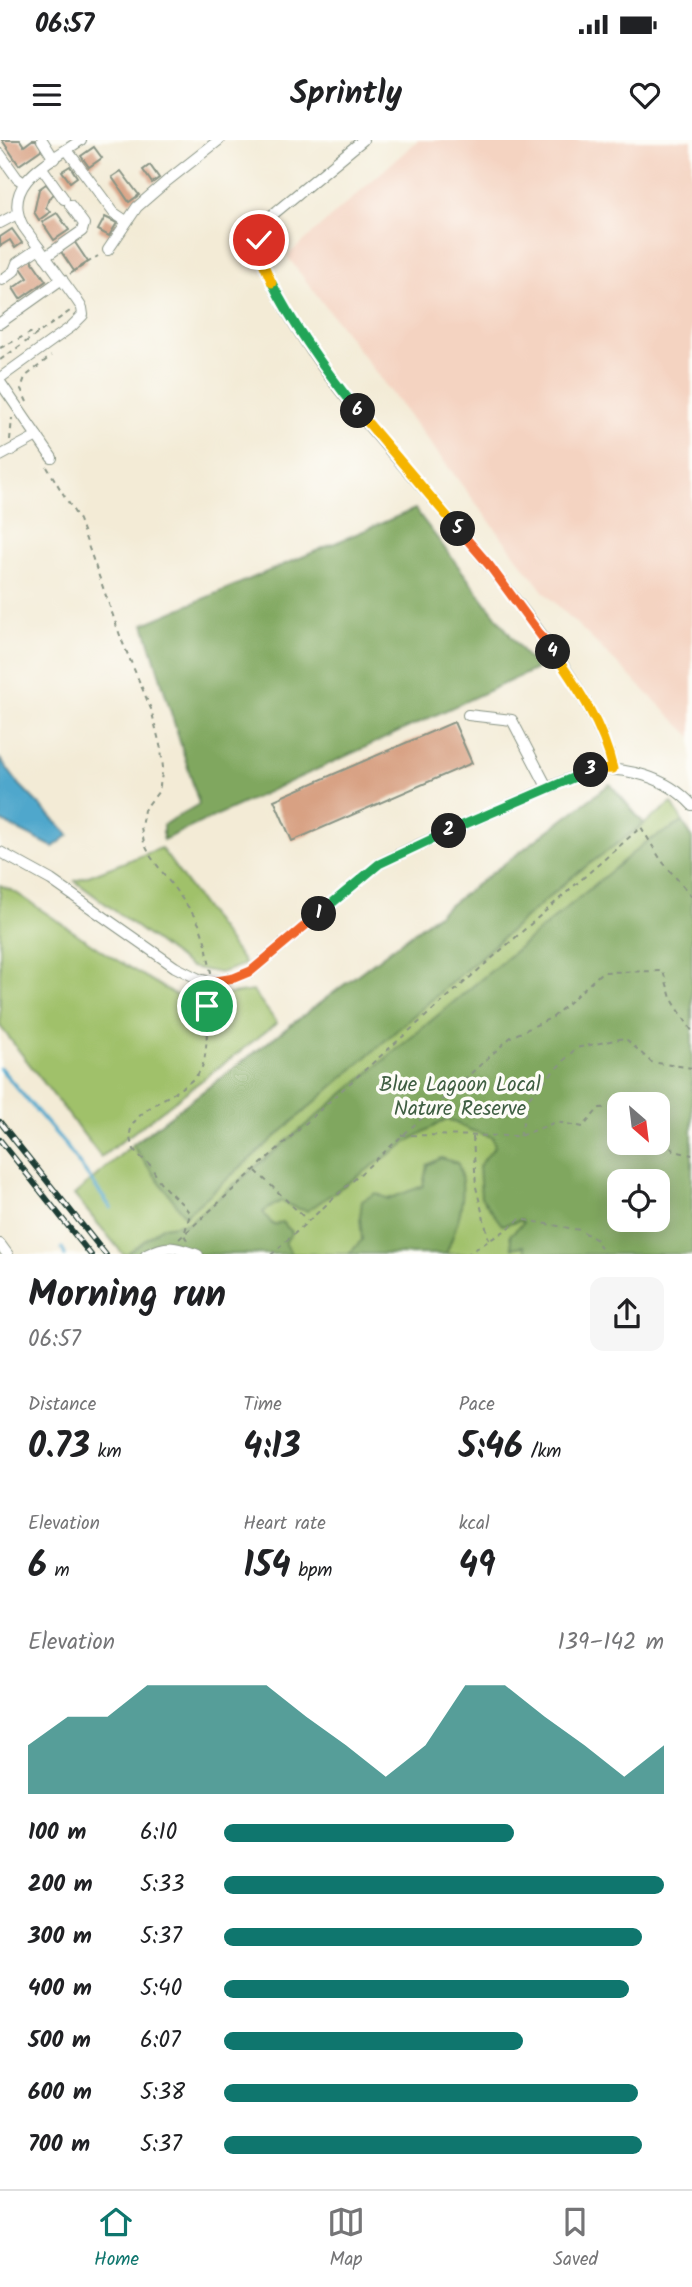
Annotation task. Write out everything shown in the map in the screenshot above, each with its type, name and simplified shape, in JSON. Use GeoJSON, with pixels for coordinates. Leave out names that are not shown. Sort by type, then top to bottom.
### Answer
{"type":"FeatureCollection","features":[{"type":"Feature","properties":{"kind":"street"},"geometry":{"type":"LineString","coordinates":[[42,140],[54,159]]}},
{"type":"Feature","properties":{"kind":"street"},"geometry":{"type":"LineString","coordinates":[[47,458],[37,436],[17,415],[0,380],[71,327],[81,310],[17,215],[19,192],[24,183],[81,140]]}},
{"type":"Feature","properties":{"kind":"street"},"geometry":{"type":"LineString","coordinates":[[108,250],[137,207],[219,140]]}},
{"type":"Feature","properties":{"kind":"street"},"geometry":{"type":"LineString","coordinates":[[363,140],[264,223],[259,240],[263,263],[282,303],[334,382],[489,565],[559,661],[601,730],[613,769]]}},
{"type":"Feature","properties":{"kind":"street"},"geometry":{"type":"LineString","coordinates":[[66,150],[114,213],[126,221]]}},
{"type":"Feature","properties":{"kind":"street"},"geometry":{"type":"LineString","coordinates":[[0,154],[17,178],[24,183]]}},
{"type":"Feature","properties":{"kind":"street"},"geometry":{"type":"LineString","coordinates":[[42,168],[85,224],[82,230],[45,257]]}},
{"type":"Feature","properties":{"kind":"street"},"geometry":{"type":"LineString","coordinates":[[0,223],[17,215]]}},
{"type":"Feature","properties":{"kind":"street"},"geometry":{"type":"LineString","coordinates":[[2,280],[14,271],[16,263],[38,247]]}},
{"type":"Feature","properties":{"kind":"street"},"geometry":{"type":"LineString","coordinates":[[0,323],[62,279]]}},
{"type":"Feature","properties":{"kind":"street"},"geometry":{"type":"LineString","coordinates":[[0,456],[37,436]]}},
{"type":"Feature","properties":{"kind":"street"},"geometry":{"type":"LineString","coordinates":[[468,715],[512,720],[547,787]]}},
{"type":"Feature","properties":{"kind":"street"},"geometry":{"type":"LineString","coordinates":[[0,852],[51,880],[175,967],[211,982],[234,978],[251,971],[379,864],[589,770],[613,769],[632,772],[668,785],[692,804]]}},
{"type":"Feature","properties":{"kind":"street"},"geometry":{"type":"LineString","coordinates":[[148,1254],[172,1245],[195,1254]]}},
{"type":"Feature","properties":{"kind":"path"},"geometry":{"type":"LineString","coordinates":[[62,279],[108,250]]}},
{"type":"Feature","properties":{"kind":"path"},"geometry":{"type":"LineString","coordinates":[[0,360],[32,340],[38,333],[81,310]]}},
{"type":"Feature","properties":{"kind":"path"},"geometry":{"type":"LineString","coordinates":[[0,348],[30,333],[38,333]]}},
{"type":"Feature","properties":{"kind":"path"},"geometry":{"type":"LineString","coordinates":[[10,440],[11,424],[28,404],[21,389],[25,377],[51,357],[46,348],[42,348]]}},
{"type":"Feature","properties":{"kind":"path"},"geometry":{"type":"LineString","coordinates":[[47,458],[79,520],[157,729],[162,780],[159,791],[144,810],[141,827],[144,843],[199,925],[206,944],[211,982],[202,1067],[190,1084],[144,1111],[134,1122],[130,1132],[132,1145],[150,1165],[162,1185],[184,1204],[190,1214],[184,1234]]}},
{"type":"Feature","properties":{"kind":"path"},"geometry":{"type":"LineString","coordinates":[[172,1245],[342,1090],[641,827],[661,860],[692,897]]}},
{"type":"Feature","properties":{"kind":"path"},"geometry":{"type":"LineString","coordinates":[[272,1254],[511,1037],[553,1017],[602,972],[663,971],[671,998],[692,1031]]}},
{"type":"Feature","properties":{"kind":"path"},"geometry":{"type":"LineString","coordinates":[[520,1136],[529,1097],[576,1048],[625,1038],[651,1062],[692,1068]]}},
{"type":"Feature","properties":{"kind":"path"},"geometry":{"type":"LineString","coordinates":[[401,1135],[520,1136],[556,1122],[583,1127],[599,1108],[607,1108]]}},
{"type":"Feature","properties":{"kind":"path"},"geometry":{"type":"LineString","coordinates":[[473,1136],[476,1187],[489,1240]]}},
{"type":"Feature","properties":{"kind":"path"},"geometry":{"type":"LineString","coordinates":[[670,1146],[674,1151],[692,1155]]}},
{"type":"Feature","properties":{"kind":"path"},"geometry":{"type":"LineString","coordinates":[[256,1170],[307,1220]]}},
{"type":"Feature","properties":{"kind":"path"},"geometry":{"type":"LineString","coordinates":[[468,1254],[520,1219],[580,1230],[597,1240],[604,1254]]}},
{"type":"Feature","properties":{"kind":"shaded area"},"geometry":{"type":"Polygon","coordinates":[[[418,140],[692,140],[692,737],[543,591],[287,256],[418,140]]]}},
{"type":"Feature","properties":{"kind":"green space"},"geometry":{"type":"Polygon","coordinates":[[[415,509],[536,669],[163,840],[163,825],[199,804],[144,624],[415,509]]]}},
{"type":"Feature","properties":{"kind":"green space","name":"Blue Lagoon Local Nature Reserve"},"geometry":{"type":"Polygon","coordinates":[[[610,784],[644,824],[672,803],[692,838],[692,1254],[123,1254],[74,1195],[132,1145],[610,784]]]}},
{"type":"Feature","properties":{"kind":"green space"},"geometry":{"type":"Polygon","coordinates":[[[610,784],[644,824],[573,876],[185,1216],[132,1145],[610,784]]]}},
{"type":"Feature","properties":{"kind":"green space"},"geometry":{"type":"Polygon","coordinates":[[[683,822],[692,838],[692,1254],[527,1254],[524,1246],[512,1248],[510,1235],[523,1223],[521,1220],[502,1225],[481,1197],[479,1166],[495,1146],[492,1137],[447,1119],[415,1137],[307,1211],[281,1201],[263,1212],[273,1225],[282,1222],[292,1232],[285,1243],[292,1254],[127,1254],[162,1227],[188,1223],[646,842],[683,822]]]}},
{"type":"Feature","properties":{"kind":"green space"},"geometry":{"type":"Polygon","coordinates":[[[161,848],[245,964],[220,973],[190,967],[75,881],[161,848]]]}},
{"type":"Feature","properties":{"kind":"green space"},"geometry":{"type":"Polygon","coordinates":[[[0,885],[184,1000],[253,991],[277,1023],[101,1157],[0,1026],[0,885]]]}},
{"type":"Feature","properties":{"kind":"green space"},"geometry":{"type":"Polygon","coordinates":[[[441,1158],[458,1163],[462,1187],[461,1210],[446,1254],[349,1254],[362,1240],[362,1201],[376,1193],[388,1199],[423,1186],[427,1165],[441,1158]]]}},
{"type":"Feature","properties":{"kind":"water"},"geometry":{"type":"Polygon","coordinates":[[[0,759],[18,783],[69,835],[53,847],[0,821],[0,759]]]}},
{"type":"Feature","properties":{"kind":"building"},"geometry":{"type":"Polygon","coordinates":[[[2,140],[20,140],[24,146],[36,140],[42,149],[19,165],[2,140]]]}},
{"type":"Feature","properties":{"kind":"building"},"geometry":{"type":"Polygon","coordinates":[[[94,147],[102,158],[89,167],[81,156],[94,147]]]}},
{"type":"Feature","properties":{"kind":"building"},"geometry":{"type":"Polygon","coordinates":[[[150,165],[159,178],[152,183],[143,170],[150,165]]]}},
{"type":"Feature","properties":{"kind":"building"},"geometry":{"type":"Polygon","coordinates":[[[70,166],[77,177],[70,182],[62,171],[70,166]]]}},
{"type":"Feature","properties":{"kind":"building"},"geometry":{"type":"Polygon","coordinates":[[[121,171],[139,195],[129,202],[112,177],[121,171]]]}},
{"type":"Feature","properties":{"kind":"building"},"geometry":{"type":"Polygon","coordinates":[[[46,184],[54,194],[49,198],[46,207],[50,212],[39,220],[34,212],[39,189],[46,184]]]}},
{"type":"Feature","properties":{"kind":"building"},"geometry":{"type":"Polygon","coordinates":[[[57,213],[69,230],[54,240],[42,222],[57,213]]]}},
{"type":"Feature","properties":{"kind":"building"},"geometry":{"type":"Polygon","coordinates":[[[105,217],[117,223],[109,236],[98,230],[105,217]]]}},
{"type":"Feature","properties":{"kind":"building"},"geometry":{"type":"Polygon","coordinates":[[[12,229],[22,243],[15,248],[10,240],[0,246],[0,237],[12,229]]]}},
{"type":"Feature","properties":{"kind":"building"},"geometry":{"type":"Polygon","coordinates":[[[74,241],[88,262],[74,271],[60,250],[74,241]]]}},
{"type":"Feature","properties":{"kind":"building"},"geometry":{"type":"Polygon","coordinates":[[[30,258],[46,281],[20,299],[13,288],[28,278],[19,265],[30,258]]]}},
{"type":"Feature","properties":{"kind":"building"},"geometry":{"type":"Polygon","coordinates":[[[454,722],[472,763],[292,841],[274,800],[454,722]]]}},
{"type":"Feature","properties":{"kind":"waterway"},"geometry":{"type":"LineString","coordinates":[[0,1068],[64,1143],[111,1208]]}},
{"type":"Feature","properties":{"kind":"waterway"},"geometry":{"type":"LineString","coordinates":[[62,1248],[65,1254]]}},
{"type":"Feature","properties":{"kind":"railway"},"geometry":{"type":"LineString","coordinates":[[0,1122],[105,1254]]}},
{"type":"Feature","properties":{"kind":"railway"},"geometry":{"type":"LineString","coordinates":[[0,1140],[90,1254]]}},
{"type":"Feature","properties":{"kind":"route"},"geometry":{"type":"LineString","coordinates":[[207,1006],[211,982],[234,978],[251,971],[379,864],[566,779],[589,770],[613,769],[601,730],[535,627],[489,565],[334,382],[301,333],[270,279],[263,263],[259,240]]}}]}
